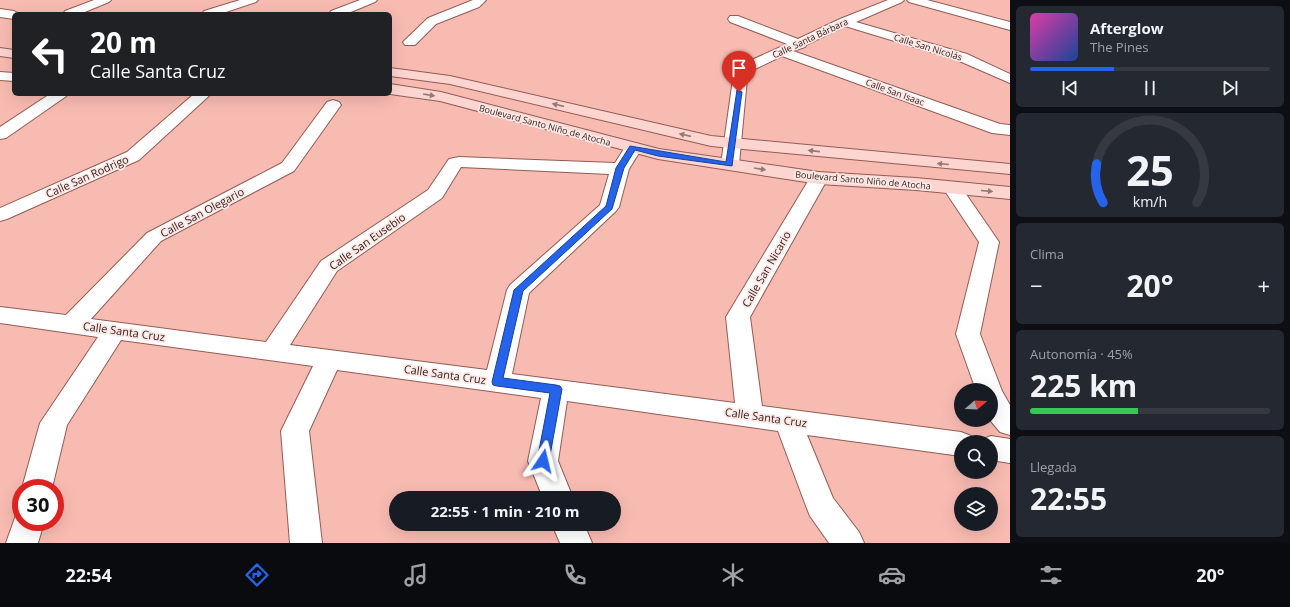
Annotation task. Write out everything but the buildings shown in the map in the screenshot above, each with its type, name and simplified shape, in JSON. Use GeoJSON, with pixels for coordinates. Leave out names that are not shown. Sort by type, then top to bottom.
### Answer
{"type":"FeatureCollection","features":[{"type":"Feature","properties":{"kind":"street"},"geometry":{"type":"LineString","coordinates":[[74,12],[105,0]]}},
{"type":"Feature","properties":{"kind":"street"},"geometry":{"type":"LineString","coordinates":[[214,12],[252,0]]}},
{"type":"Feature","properties":{"kind":"street"},"geometry":{"type":"LineString","coordinates":[[341,12],[370,0]]}},
{"type":"Feature","properties":{"kind":"street"},"geometry":{"type":"LineString","coordinates":[[410,42],[432,21],[475,4],[480,0]]}},
{"type":"Feature","properties":{"kind":"street"},"geometry":{"type":"LineString","coordinates":[[913,0],[1010,26]]}},
{"type":"Feature","properties":{"kind":"street","name":"Calle Santa Bárbara"},"geometry":{"type":"LineString","coordinates":[[730,164],[734,143],[740,79],[750,66],[892,1]]}},
{"type":"Feature","properties":{"kind":"street"},"geometry":{"type":"LineString","coordinates":[[0,13],[12,15]]}},
{"type":"Feature","properties":{"kind":"street"},"geometry":{"type":"LineString","coordinates":[[734,19],[800,44]]}},
{"type":"Feature","properties":{"kind":"street","name":"Calle San Nicolás"},"geometry":{"type":"LineString","coordinates":[[844,22],[962,57],[1010,79]]}},
{"type":"Feature","properties":{"kind":"street"},"geometry":{"type":"LineString","coordinates":[[0,40],[12,42]]}},
{"type":"Feature","properties":{"kind":"street","name":"Calle San Isaac"},"geometry":{"type":"LineString","coordinates":[[781,51],[998,129],[1010,130]]}},
{"type":"Feature","properties":{"kind":"street"},"geometry":{"type":"LineString","coordinates":[[0,52],[12,54]]}},
{"type":"Feature","properties":{"kind":"street","name":"Boulevard Santo Niño de Atocha"},"geometry":{"type":"LineString","coordinates":[[392,72],[450,80],[711,141],[1010,169]]}},
{"type":"Feature","properties":{"kind":"street"},"geometry":{"type":"LineString","coordinates":[[0,76],[12,77]]}},
{"type":"Feature","properties":{"kind":"street","name":"Boulevard Santo Niño de Atocha"},"geometry":{"type":"LineString","coordinates":[[392,89],[441,97],[658,154],[819,178],[1010,193]]}},
{"type":"Feature","properties":{"kind":"street"},"geometry":{"type":"LineString","coordinates":[[0,134],[57,96]]}},
{"type":"Feature","properties":{"kind":"street","name":"Calle San Rodrigo"},"geometry":{"type":"LineString","coordinates":[[0,215],[133,156],[201,96]]}},
{"type":"Feature","properties":{"kind":"street","name":"Calle San Olegario"},"geometry":{"type":"LineString","coordinates":[[72,324],[154,237],[288,167],[333,105]]}},
{"type":"Feature","properties":{"kind":"street"},"geometry":{"type":"LineString","coordinates":[[497,382],[518,290],[609,207],[620,168],[633,148]]}},
{"type":"Feature","properties":{"kind":"street","name":"Calle San Eusebio"},"geometry":{"type":"LineString","coordinates":[[273,351],[329,266],[435,194],[455,163],[620,168]]}},
{"type":"Feature","properties":{"kind":"street","name":"Calle San Nicario"},"geometry":{"type":"LineString","coordinates":[[750,415],[738,317],[819,178]]}},
{"type":"Feature","properties":{"kind":"street"},"geometry":{"type":"LineString","coordinates":[[952,188],[988,242],[968,334],[986,383]]}},
{"type":"Feature","properties":{"kind":"street","name":"Calle Santa Cruz"},"geometry":{"type":"LineString","coordinates":[[0,315],[954,443]]}},
{"type":"Feature","properties":{"kind":"street"},"geometry":{"type":"LineString","coordinates":[[39,479],[54,423],[115,330]]}},
{"type":"Feature","properties":{"kind":"street"},"geometry":{"type":"LineString","coordinates":[[306,543],[295,431],[329,359]]}},
{"type":"Feature","properties":{"kind":"street"},"geometry":{"type":"LineString","coordinates":[[555,491],[543,461],[556,389]]}},
{"type":"Feature","properties":{"kind":"street"},"geometry":{"type":"LineString","coordinates":[[998,410],[1010,424]]}},
{"type":"Feature","properties":{"kind":"street"},"geometry":{"type":"LineString","coordinates":[[788,420],[821,506],[848,543]]}},
{"type":"Feature","properties":{"kind":"street"},"geometry":{"type":"LineString","coordinates":[[998,449],[1010,451]]}},
{"type":"Feature","properties":{"kind":"street"},"geometry":{"type":"LineString","coordinates":[[22,543],[25,531]]}},
{"type":"Feature","properties":{"kind":"street"},"geometry":{"type":"LineString","coordinates":[[571,531],[576,543]]}},
{"type":"Feature","properties":{"kind":"route"},"geometry":{"type":"LineString","coordinates":[[543,461],[556,389],[497,382],[518,290],[609,207],[620,168],[633,148],[658,154],[730,164],[734,143],[739,92]]}}]}
